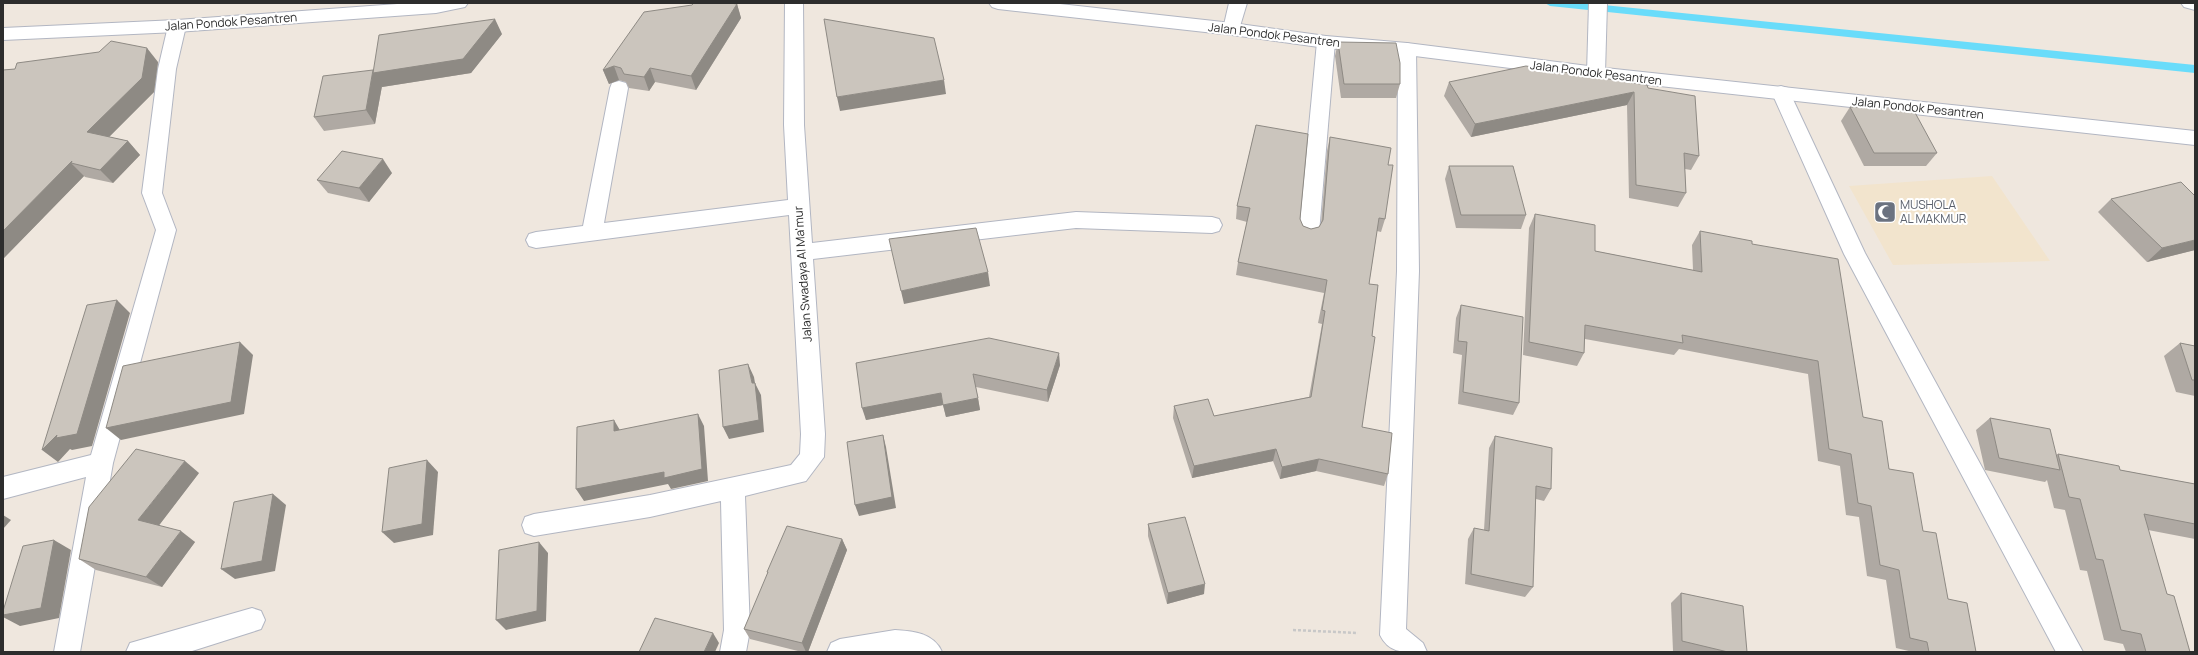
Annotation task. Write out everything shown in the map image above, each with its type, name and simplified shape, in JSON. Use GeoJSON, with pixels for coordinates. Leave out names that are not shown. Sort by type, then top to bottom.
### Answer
{"type":"FeatureCollection","features":[{"type":"Feature","properties":{"kind":"street","name":"Jalan Pondok Pesantren"},"geometry":{"type":"LineString","coordinates":[[3,34],[177,26],[459,3]]}},
{"type":"Feature","properties":{"kind":"street","name":"Jalan Swadaya Al Ma'mur"},"geometry":{"type":"LineString","coordinates":[[534,525],[650,506],[798,474],[812,457],[813,434],[794,125],[794,3]]}},
{"type":"Feature","properties":{"kind":"street","name":"Jalan Pondok Pesantren"},"geometry":{"type":"LineString","coordinates":[[998,3],[1232,29],[1326,42],[1407,49],[1596,73],[2195,138]]}},
{"type":"Feature","properties":{"kind":"street"},"geometry":{"type":"LineString","coordinates":[[1232,29],[1238,3]]}},
{"type":"Feature","properties":{"kind":"street"},"geometry":{"type":"LineString","coordinates":[[2190,3],[2195,4]]}},
{"type":"Feature","properties":{"kind":"street"},"geometry":{"type":"LineString","coordinates":[[1596,73],[1598,8]]}},
{"type":"Feature","properties":{"kind":"street"},"geometry":{"type":"LineString","coordinates":[[67,652],[101,463],[166,230],[152,193],[167,69],[177,26]]}},
{"type":"Feature","properties":{"kind":"street"},"geometry":{"type":"LineString","coordinates":[[1309,234],[1326,42]]}},
{"type":"Feature","properties":{"kind":"street"},"geometry":{"type":"LineString","coordinates":[[1407,49],[1408,270],[1393,635],[1414,652]]}},
{"type":"Feature","properties":{"kind":"street"},"geometry":{"type":"LineString","coordinates":[[592,233],[619,88]]}},
{"type":"Feature","properties":{"kind":"street"},"geometry":{"type":"LineString","coordinates":[[1781,93],[1854,254],[2070,652]]}},
{"type":"Feature","properties":{"kind":"street"},"geometry":{"type":"LineString","coordinates":[[536,240],[799,206]]}},
{"type":"Feature","properties":{"kind":"street"},"geometry":{"type":"LineString","coordinates":[[802,252],[1076,220],[1212,225]]}},
{"type":"Feature","properties":{"kind":"street"},"geometry":{"type":"LineString","coordinates":[[3,488],[101,463]]}},
{"type":"Feature","properties":{"kind":"street"},"geometry":{"type":"LineString","coordinates":[[733,487],[737,630],[733,652]]}},
{"type":"Feature","properties":{"kind":"street"},"geometry":{"type":"LineString","coordinates":[[139,652],[165,648],[252,620]]}},
{"type":"Feature","properties":{"kind":"street"},"geometry":{"type":"LineString","coordinates":[[840,652],[895,643],[915,644],[929,652]]}},
{"type":"Feature","properties":{"kind":"path"},"geometry":{"type":"LineString","coordinates":[[1293,630],[1393,635]]}},
{"type":"Feature","properties":{"kind":"shaded area"},"geometry":{"type":"Polygon","coordinates":[[[1992,176],[2050,261],[1893,265],[1849,186],[1992,176]]]}},
{"type":"Feature","properties":{"kind":"building"},"geometry":{"type":"Polygon","coordinates":[[[694,3],[737,4],[691,76],[650,68],[644,77],[624,74],[621,68],[614,66],[603,70],[644,12],[692,5],[694,3]]]}},
{"type":"Feature","properties":{"kind":"building"},"geometry":{"type":"Polygon","coordinates":[[[495,19],[463,59],[373,73],[379,35],[495,19]]]}},
{"type":"Feature","properties":{"kind":"building"},"geometry":{"type":"Polygon","coordinates":[[[824,19],[934,38],[944,80],[837,97],[824,19]]]}},
{"type":"Feature","properties":{"kind":"building"},"geometry":{"type":"Polygon","coordinates":[[[111,41],[147,48],[142,78],[87,132],[128,141],[100,170],[71,163],[72,161],[3,231],[3,70],[15,69],[17,63],[99,52],[111,41]]]}},
{"type":"Feature","properties":{"kind":"building"},"geometry":{"type":"Polygon","coordinates":[[[1338,42],[1396,43],[1400,63],[1400,84],[1344,84],[1338,42]]]}},
{"type":"Feature","properties":{"kind":"building"},"geometry":{"type":"Polygon","coordinates":[[[1526,66],[1647,85],[1648,88],[1695,96],[1699,156],[1684,153],[1686,193],[1636,185],[1634,92],[1475,124],[1449,82],[1526,66]]]}},
{"type":"Feature","properties":{"kind":"building"},"geometry":{"type":"Polygon","coordinates":[[[373,70],[366,110],[314,117],[323,76],[373,70]]]}},
{"type":"Feature","properties":{"kind":"building"},"geometry":{"type":"Polygon","coordinates":[[[1850,107],[1912,107],[1937,153],[1874,153],[1850,107]]]}},
{"type":"Feature","properties":{"kind":"building"},"geometry":{"type":"Polygon","coordinates":[[[1256,125],[1308,134],[1300,219],[1303,226],[1311,229],[1319,227],[1323,220],[1330,137],[1391,148],[1388,165],[1393,165],[1385,219],[1379,218],[1369,284],[1378,285],[1372,336],[1375,337],[1362,427],[1392,433],[1388,474],[1319,459],[1282,467],[1276,449],[1194,466],[1174,406],[1208,399],[1214,416],[1311,397],[1325,311],[1322,310],[1327,280],[1238,262],[1250,208],[1237,206],[1256,125]]]}},
{"type":"Feature","properties":{"kind":"building"},"geometry":{"type":"Polygon","coordinates":[[[342,151],[383,159],[359,188],[317,180],[342,151]]]}},
{"type":"Feature","properties":{"kind":"building"},"geometry":{"type":"Polygon","coordinates":[[[1449,166],[1513,166],[1526,215],[1461,215],[1449,166]]]}},
{"type":"Feature","properties":{"kind":"building"},"geometry":{"type":"Polygon","coordinates":[[[2181,182],[2195,196],[2195,240],[2162,248],[2111,199],[2181,182]]]}},
{"type":"Feature","properties":{"kind":"building"},"geometry":{"type":"Polygon","coordinates":[[[1535,214],[1595,225],[1595,251],[1702,272],[1700,231],[1752,241],[1752,244],[1838,259],[1863,417],[1882,421],[1889,469],[1913,473],[1923,531],[1936,533],[1948,599],[1967,603],[1976,652],[1929,652],[1927,642],[1910,638],[1899,570],[1880,565],[1871,506],[1858,503],[1851,454],[1829,449],[1818,361],[1682,335],[1683,343],[1585,325],[1584,353],[1529,342],[1535,214]]]}},
{"type":"Feature","properties":{"kind":"building"},"geometry":{"type":"Polygon","coordinates":[[[976,228],[988,272],[901,291],[889,239],[976,228]]]}},
{"type":"Feature","properties":{"kind":"building"},"geometry":{"type":"Polygon","coordinates":[[[117,300],[77,434],[56,438],[57,435],[42,450],[87,305],[117,300]]]}},
{"type":"Feature","properties":{"kind":"building"},"geometry":{"type":"Polygon","coordinates":[[[1461,305],[1523,317],[1519,403],[1463,392],[1467,342],[1458,341],[1461,305]]]}},
{"type":"Feature","properties":{"kind":"building"},"geometry":{"type":"Polygon","coordinates":[[[989,338],[1059,353],[1047,390],[973,374],[978,398],[943,405],[941,393],[862,408],[856,363],[989,338]]]}},
{"type":"Feature","properties":{"kind":"building"},"geometry":{"type":"Polygon","coordinates":[[[240,342],[231,402],[106,428],[123,366],[240,342]]]}},
{"type":"Feature","properties":{"kind":"building"},"geometry":{"type":"Polygon","coordinates":[[[2180,343],[2195,346],[2195,380],[2192,380],[2180,343]]]}},
{"type":"Feature","properties":{"kind":"building"},"geometry":{"type":"Polygon","coordinates":[[[748,364],[752,383],[755,383],[759,420],[723,427],[719,370],[748,364]]]}},
{"type":"Feature","properties":{"kind":"building"},"geometry":{"type":"Polygon","coordinates":[[[698,414],[702,469],[664,478],[664,472],[576,489],[577,427],[614,420],[614,431],[698,414]]]}},
{"type":"Feature","properties":{"kind":"building"},"geometry":{"type":"Polygon","coordinates":[[[1990,418],[2050,429],[2060,470],[1999,458],[1990,418]]]}},
{"type":"Feature","properties":{"kind":"building"},"geometry":{"type":"Polygon","coordinates":[[[883,435],[892,497],[855,505],[847,442],[883,435]]]}},
{"type":"Feature","properties":{"kind":"building"},"geometry":{"type":"Polygon","coordinates":[[[1495,436],[1552,448],[1551,489],[1536,486],[1533,587],[1471,574],[1474,528],[1489,531],[1495,436]]]}},
{"type":"Feature","properties":{"kind":"building"},"geometry":{"type":"Polygon","coordinates":[[[136,449],[185,461],[138,520],[181,531],[146,577],[79,559],[89,507],[136,449]]]}},
{"type":"Feature","properties":{"kind":"building"},"geometry":{"type":"Polygon","coordinates":[[[2058,454],[2119,466],[2120,470],[2195,484],[2195,524],[2144,514],[2167,594],[2174,596],[2190,652],[2146,652],[2141,634],[2121,630],[2103,560],[2096,559],[2080,499],[2069,497],[2058,454]]]}},
{"type":"Feature","properties":{"kind":"building"},"geometry":{"type":"Polygon","coordinates":[[[427,460],[422,524],[382,532],[389,468],[427,460]]]}},
{"type":"Feature","properties":{"kind":"building"},"geometry":{"type":"Polygon","coordinates":[[[273,494],[262,561],[221,569],[234,502],[273,494]]]}},
{"type":"Feature","properties":{"kind":"building"},"geometry":{"type":"Polygon","coordinates":[[[1185,517],[1205,584],[1168,593],[1148,524],[1185,517]]]}},
{"type":"Feature","properties":{"kind":"building"},"geometry":{"type":"Polygon","coordinates":[[[787,526],[842,539],[802,643],[744,629],[787,526]]]}},
{"type":"Feature","properties":{"kind":"building"},"geometry":{"type":"Polygon","coordinates":[[[54,540],[41,608],[3,615],[23,546],[54,540]]]}},
{"type":"Feature","properties":{"kind":"building"},"geometry":{"type":"Polygon","coordinates":[[[539,542],[537,611],[496,620],[499,550],[539,542]]]}},
{"type":"Feature","properties":{"kind":"building"},"geometry":{"type":"Polygon","coordinates":[[[1681,593],[1743,606],[1747,652],[1728,652],[1682,641],[1681,593]]]}},
{"type":"Feature","properties":{"kind":"building"},"geometry":{"type":"Polygon","coordinates":[[[655,618],[713,633],[704,652],[639,652],[655,618]]]}},
{"type":"Feature","properties":{"kind":"waterway"},"geometry":{"type":"LineString","coordinates":[[1550,3],[2195,69]]}},
{"type":"Feature","properties":{"kind":"place","name":"MUSHOLA AL MAKMUR"},"geometry":{"type":"Point","coordinates":[1885,212]}}]}
